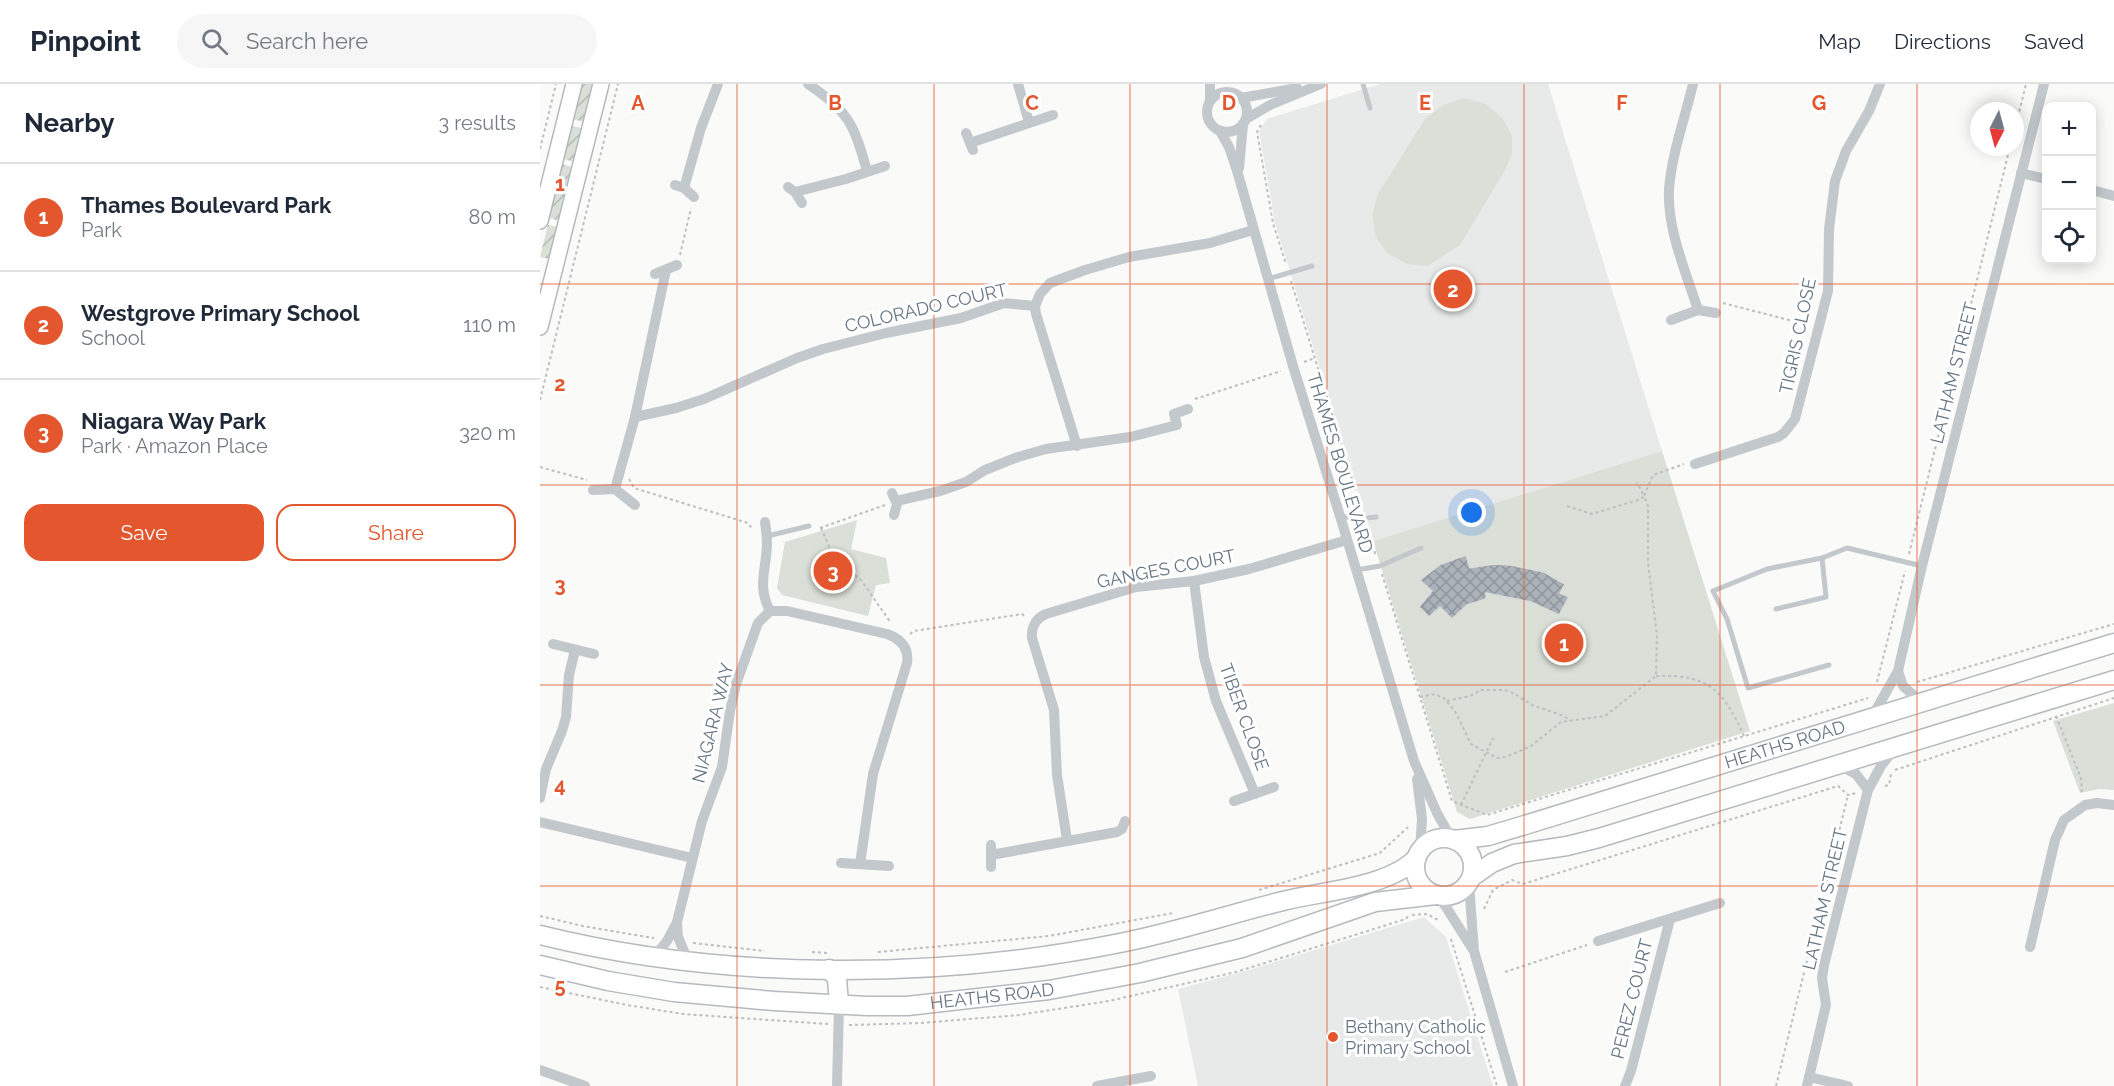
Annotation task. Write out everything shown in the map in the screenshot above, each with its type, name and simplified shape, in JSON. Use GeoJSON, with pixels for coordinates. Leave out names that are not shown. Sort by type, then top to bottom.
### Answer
{"type":"FeatureCollection","features":[{"type":"Feature","properties":{"kind":"main road"},"geometry":{"type":"LineString","coordinates":[[540,221],[574,84]]}},
{"type":"Feature","properties":{"kind":"main road"},"geometry":{"type":"LineString","coordinates":[[540,327],[601,84]]}},
{"type":"Feature","properties":{"kind":"main road","name":"HEATHS ROAD"},"geometry":{"type":"LineString","coordinates":[[1453,839],[1488,836],[2114,643]]}},
{"type":"Feature","properties":{"kind":"main road","name":"HEATHS ROAD"},"geometry":{"type":"LineString","coordinates":[[1470,880],[1492,863],[1514,854],[1567,846],[1599,838],[2114,680]]}},
{"type":"Feature","properties":{"kind":"main road"},"geometry":{"type":"LineString","coordinates":[[1453,839],[1468,851],[1473,859],[1470,880],[1456,894],[1437,895],[1422,886],[1417,878],[1415,869],[1418,855],[1432,840],[1453,839]]}},
{"type":"Feature","properties":{"kind":"main road","name":"HEATHS ROAD"},"geometry":{"type":"LineString","coordinates":[[540,935],[655,957],[765,967],[832,961],[866,969],[986,963],[1123,942],[1182,930],[1284,901],[1364,883],[1397,872],[1418,855]]}},
{"type":"Feature","properties":{"kind":"main road","name":"HEATHS ROAD"},"geometry":{"type":"LineString","coordinates":[[540,965],[608,981],[674,992],[774,1001],[907,1006],[1049,990],[1185,963],[1242,948],[1375,902],[1437,895]]}},
{"type":"Feature","properties":{"kind":"main road"},"geometry":{"type":"LineString","coordinates":[[832,961],[837,978],[839,1004]]}},
{"type":"Feature","properties":{"kind":"street"},"geometry":{"type":"LineString","coordinates":[[694,197],[680,187],[718,84]]}},
{"type":"Feature","properties":{"kind":"street"},"geometry":{"type":"LineString","coordinates":[[808,84],[825,95],[844,113],[858,137],[867,171]]}},
{"type":"Feature","properties":{"kind":"street"},"geometry":{"type":"LineString","coordinates":[[1018,84],[1029,122]]}},
{"type":"Feature","properties":{"kind":"street"},"geometry":{"type":"LineString","coordinates":[[1210,84],[1208,119],[1210,124],[1220,132],[1233,132],[1270,105],[1321,84]]}},
{"type":"Feature","properties":{"kind":"street"},"geometry":{"type":"LineString","coordinates":[[1210,101],[1220,93],[1317,84]]}},
{"type":"Feature","properties":{"kind":"street"},"geometry":{"type":"LineString","coordinates":[[1693,84],[1672,168],[1669,190],[1672,224],[1701,310]]}},
{"type":"Feature","properties":{"kind":"street","name":"TIGRIS CLOSE"},"geometry":{"type":"LineString","coordinates":[[1695,464],[1769,441],[1790,427],[1798,412],[1828,291],[1828,229],[1835,181],[1846,151],[1869,111],[1880,84]]}},
{"type":"Feature","properties":{"kind":"street","name":"LATHAM STREET"},"geometry":{"type":"LineString","coordinates":[[1872,717],[1898,671],[1922,566],[2044,84]]}},
{"type":"Feature","properties":{"kind":"street"},"geometry":{"type":"LineString","coordinates":[[1234,92],[1247,108],[1245,122]]}},
{"type":"Feature","properties":{"kind":"street"},"geometry":{"type":"LineString","coordinates":[[970,142],[1053,115]]}},
{"type":"Feature","properties":{"kind":"street","name":"THAMES BOULEVARD"},"geometry":{"type":"LineString","coordinates":[[1238,174],[1245,122]]}},
{"type":"Feature","properties":{"kind":"street","name":"THAMES BOULEVARD"},"geometry":{"type":"LineString","coordinates":[[1220,132],[1229,147],[1238,174],[1296,375],[1414,761],[1437,813],[1453,839]]}},
{"type":"Feature","properties":{"kind":"street"},"geometry":{"type":"LineString","coordinates":[[802,203],[791,189],[846,179],[885,166]]}},
{"type":"Feature","properties":{"kind":"street"},"geometry":{"type":"LineString","coordinates":[[2022,173],[2042,178]]}},
{"type":"Feature","properties":{"kind":"street"},"geometry":{"type":"LineString","coordinates":[[2096,191],[2114,196]]}},
{"type":"Feature","properties":{"kind":"street","name":"COLORADO COURT"},"geometry":{"type":"LineString","coordinates":[[635,417],[704,399],[823,350],[886,333],[961,318],[1004,303],[1035,306],[1040,294],[1050,283],[1129,257],[1210,243],[1253,230]]}},
{"type":"Feature","properties":{"kind":"street"},"geometry":{"type":"LineString","coordinates":[[655,274],[677,266]]}},
{"type":"Feature","properties":{"kind":"street"},"geometry":{"type":"LineString","coordinates":[[615,489],[635,417],[666,270]]}},
{"type":"Feature","properties":{"kind":"street"},"geometry":{"type":"LineString","coordinates":[[1035,306],[1077,446]]}},
{"type":"Feature","properties":{"kind":"street"},"geometry":{"type":"LineString","coordinates":[[1671,320],[1701,310],[1716,312]]}},
{"type":"Feature","properties":{"kind":"street"},"geometry":{"type":"LineString","coordinates":[[894,515],[897,506],[894,497],[940,491],[966,482],[986,470],[1018,457],[1046,449],[1130,437],[1177,425],[1174,414],[1188,409]]}},
{"type":"Feature","properties":{"kind":"street"},"geometry":{"type":"LineString","coordinates":[[598,490],[615,489],[634,505]]}},
{"type":"Feature","properties":{"kind":"street"},"geometry":{"type":"LineString","coordinates":[[765,522],[767,536],[762,583],[764,598],[770,611],[787,611],[903,638],[908,659],[873,774],[860,864]]}},
{"type":"Feature","properties":{"kind":"street","name":"GANGES COURT"},"geometry":{"type":"LineString","coordinates":[[1035,622],[1046,614],[1136,587],[1194,581],[1249,570],[1347,540]]}},
{"type":"Feature","properties":{"kind":"street","name":"TIBER CLOSE"},"geometry":{"type":"LineString","coordinates":[[1194,581],[1204,657],[1216,701],[1255,794]]}},
{"type":"Feature","properties":{"kind":"street","name":"NIAGARA WAY"},"geometry":{"type":"LineString","coordinates":[[688,961],[674,940],[677,922],[702,821],[722,767],[736,684],[758,623],[770,611]]}},
{"type":"Feature","properties":{"kind":"street"},"geometry":{"type":"LineString","coordinates":[[1035,622],[1032,638],[1054,710],[1057,775],[1067,840]]}},
{"type":"Feature","properties":{"kind":"street"},"geometry":{"type":"LineString","coordinates":[[553,644],[594,654]]}},
{"type":"Feature","properties":{"kind":"street"},"geometry":{"type":"LineString","coordinates":[[540,798],[546,769],[558,745],[564,724],[569,675],[575,650]]}},
{"type":"Feature","properties":{"kind":"street"},"geometry":{"type":"LineString","coordinates":[[1898,671],[1903,686],[1921,702]]}},
{"type":"Feature","properties":{"kind":"street","name":"LATHAM STREET"},"geometry":{"type":"LineString","coordinates":[[1808,1081],[1826,1005],[1822,978],[1824,965],[1868,790],[1881,766],[1897,746]]}},
{"type":"Feature","properties":{"kind":"street","name":"THAMES BOULEVARD"},"geometry":{"type":"LineString","coordinates":[[1414,761],[1422,819],[1418,855]]}},
{"type":"Feature","properties":{"kind":"street"},"geometry":{"type":"LineString","coordinates":[[1836,764],[1856,774],[1868,790]]}},
{"type":"Feature","properties":{"kind":"street","name":"TIBER CLOSE"},"geometry":{"type":"LineString","coordinates":[[1234,801],[1274,787]]}},
{"type":"Feature","properties":{"kind":"street"},"geometry":{"type":"LineString","coordinates":[[2030,947],[2059,829],[2064,820],[2085,806],[2097,803],[2114,804]]}},
{"type":"Feature","properties":{"kind":"street"},"geometry":{"type":"LineString","coordinates":[[990,867],[991,850],[1067,840],[1114,837],[1122,829],[1125,821]]}},
{"type":"Feature","properties":{"kind":"street"},"geometry":{"type":"LineString","coordinates":[[540,822],[692,858]]}},
{"type":"Feature","properties":{"kind":"street"},"geometry":{"type":"LineString","coordinates":[[841,863],[890,866]]}},
{"type":"Feature","properties":{"kind":"street"},"geometry":{"type":"LineString","coordinates":[[1470,880],[1474,951],[1513,1086]]}},
{"type":"Feature","properties":{"kind":"street"},"geometry":{"type":"LineString","coordinates":[[1437,895],[1474,951]]}},
{"type":"Feature","properties":{"kind":"street","name":"PEREZ COURT"},"geometry":{"type":"LineString","coordinates":[[1598,941],[1720,903]]}},
{"type":"Feature","properties":{"kind":"street","name":"PEREZ COURT"},"geometry":{"type":"LineString","coordinates":[[1625,1086],[1631,1071],[1670,919]]}},
{"type":"Feature","properties":{"kind":"street"},"geometry":{"type":"LineString","coordinates":[[655,957],[674,940]]}},
{"type":"Feature","properties":{"kind":"street"},"geometry":{"type":"LineString","coordinates":[[837,1086],[839,1004]]}},
{"type":"Feature","properties":{"kind":"street"},"geometry":{"type":"LineString","coordinates":[[540,1070],[585,1086]]}},
{"type":"Feature","properties":{"kind":"street"},"geometry":{"type":"LineString","coordinates":[[1105,1085],[1150,1076]]}},
{"type":"Feature","properties":{"kind":"street"},"geometry":{"type":"LineString","coordinates":[[1808,1081],[1848,1086]]}},
{"type":"Feature","properties":{"kind":"lane"},"geometry":{"type":"LineString","coordinates":[[1363,84],[1370,108]]}},
{"type":"Feature","properties":{"kind":"lane"},"geometry":{"type":"LineString","coordinates":[[1268,279],[1312,266]]}},
{"type":"Feature","properties":{"kind":"lane"},"geometry":{"type":"LineString","coordinates":[[1340,516],[1356,519],[1376,517]]}},
{"type":"Feature","properties":{"kind":"lane"},"geometry":{"type":"LineString","coordinates":[[767,536],[809,526]]}},
{"type":"Feature","properties":{"kind":"lane"},"geometry":{"type":"LineString","coordinates":[[1356,570],[1380,567],[1421,548]]}},
{"type":"Feature","properties":{"kind":"lane"},"geometry":{"type":"LineString","coordinates":[[1829,665],[1748,688],[1727,619],[1713,591],[1767,569],[1822,558],[1847,548],[1922,566]]}},
{"type":"Feature","properties":{"kind":"lane"},"geometry":{"type":"LineString","coordinates":[[1776,609],[1826,597],[1822,558]]}},
{"type":"Feature","properties":{"kind":"path"},"geometry":{"type":"LineString","coordinates":[[540,149],[556,84]]}},
{"type":"Feature","properties":{"kind":"path"},"geometry":{"type":"LineString","coordinates":[[540,400],[618,84]]}},
{"type":"Feature","properties":{"kind":"path"},"geometry":{"type":"LineString","coordinates":[[2022,102],[2026,84]]}},
{"type":"Feature","properties":{"kind":"path"},"geometry":{"type":"LineString","coordinates":[[1270,105],[1272,114],[1265,117],[1257,132],[1273,223],[1452,801],[1487,815],[1887,691]]}},
{"type":"Feature","properties":{"kind":"path"},"geometry":{"type":"LineString","coordinates":[[1908,559],[2008,156]]}},
{"type":"Feature","properties":{"kind":"path"},"geometry":{"type":"LineString","coordinates":[[677,266],[694,197]]}},
{"type":"Feature","properties":{"kind":"path"},"geometry":{"type":"LineString","coordinates":[[1701,310],[1710,303],[1718,302],[1820,328]]}},
{"type":"Feature","properties":{"kind":"path"},"geometry":{"type":"LineString","coordinates":[[1298,364],[1315,358]]}},
{"type":"Feature","properties":{"kind":"path"},"geometry":{"type":"LineString","coordinates":[[1174,414],[1181,404],[1283,370]]}},
{"type":"Feature","properties":{"kind":"path"},"geometry":{"type":"LineString","coordinates":[[1567,506],[1592,514],[1641,499],[1653,475],[1676,466],[1695,464]]}},
{"type":"Feature","properties":{"kind":"path"},"geometry":{"type":"LineString","coordinates":[[540,467],[596,482],[598,490]]}},
{"type":"Feature","properties":{"kind":"path"},"geometry":{"type":"LineString","coordinates":[[619,477],[628,478],[634,488],[748,523],[756,534],[767,536]]}},
{"type":"Feature","properties":{"kind":"path"},"geometry":{"type":"LineString","coordinates":[[1637,482],[1648,506],[1648,563],[1657,635],[1656,676]]}},
{"type":"Feature","properties":{"kind":"path"},"geometry":{"type":"LineString","coordinates":[[894,497],[821,528],[834,558],[861,580],[903,638],[914,631],[1022,614],[1035,622]]}},
{"type":"Feature","properties":{"kind":"path"},"geometry":{"type":"LineString","coordinates":[[1873,696],[1905,570]]}},
{"type":"Feature","properties":{"kind":"path"},"geometry":{"type":"LineString","coordinates":[[1903,686],[2114,624]]}},
{"type":"Feature","properties":{"kind":"path"},"geometry":{"type":"LineString","coordinates":[[1420,698],[1435,694],[1447,701],[1456,713],[1471,744],[1497,758],[1532,746],[1561,722],[1605,716],[1656,676],[1674,675],[1707,684],[1728,703],[1744,736]]}},
{"type":"Feature","properties":{"kind":"path"},"geometry":{"type":"LineString","coordinates":[[1447,701],[1470,696],[1481,690],[1505,690],[1532,705],[1564,716],[1570,721]]}},
{"type":"Feature","properties":{"kind":"path"},"geometry":{"type":"LineString","coordinates":[[1848,795],[1889,785],[1892,771],[2114,698]]}},
{"type":"Feature","properties":{"kind":"path"},"geometry":{"type":"LineString","coordinates":[[2056,716],[2081,778],[2082,798],[2085,806]]}},
{"type":"Feature","properties":{"kind":"path"},"geometry":{"type":"LineString","coordinates":[[1461,805],[1493,738]]}},
{"type":"Feature","properties":{"kind":"path"},"geometry":{"type":"LineString","coordinates":[[1484,909],[1493,890],[1512,880],[1523,884],[1838,786],[1848,795]]}},
{"type":"Feature","properties":{"kind":"path"},"geometry":{"type":"LineString","coordinates":[[1776,1086],[1848,795]]}},
{"type":"Feature","properties":{"kind":"path"},"geometry":{"type":"LineString","coordinates":[[1256,890],[1380,853],[1413,823]]}},
{"type":"Feature","properties":{"kind":"path"},"geometry":{"type":"LineString","coordinates":[[877,952],[1049,936],[1179,912]]}},
{"type":"Feature","properties":{"kind":"path"},"geometry":{"type":"LineString","coordinates":[[1403,915],[1427,914],[1444,923]]}},
{"type":"Feature","properties":{"kind":"path"},"geometry":{"type":"LineString","coordinates":[[540,916],[630,935],[766,951]]}},
{"type":"Feature","properties":{"kind":"path"},"geometry":{"type":"LineString","coordinates":[[1450,935],[1497,1086]]}},
{"type":"Feature","properties":{"kind":"path"},"geometry":{"type":"LineString","coordinates":[[1505,972],[1598,941]]}},
{"type":"Feature","properties":{"kind":"path"},"geometry":{"type":"LineString","coordinates":[[812,952],[832,961]]}},
{"type":"Feature","properties":{"kind":"shaded area"},"geometry":{"type":"Polygon","coordinates":[[[582,84],[594,84],[584,122],[573,119],[582,84]]]}},
{"type":"Feature","properties":{"kind":"shaded area"},"geometry":{"type":"Polygon","coordinates":[[[1380,84],[1548,84],[1662,451],[1373,541],[1275,223],[1259,131],[1267,119],[1380,84]]]}},
{"type":"Feature","properties":{"kind":"shaded area"},"geometry":{"type":"Polygon","coordinates":[[[1465,98],[1486,104],[1502,118],[1512,136],[1512,154],[1505,170],[1460,245],[1427,266],[1407,264],[1387,253],[1376,237],[1372,215],[1378,194],[1425,119],[1443,105],[1465,98]]]}},
{"type":"Feature","properties":{"kind":"shaded area"},"geometry":{"type":"Polygon","coordinates":[[[572,126],[582,128],[574,162],[564,159],[572,126]]]}},
{"type":"Feature","properties":{"kind":"shaded area"},"geometry":{"type":"Polygon","coordinates":[[[562,164],[572,167],[559,221],[550,218],[549,215],[562,164]]]}},
{"type":"Feature","properties":{"kind":"shaded area"},"geometry":{"type":"Polygon","coordinates":[[[548,225],[558,227],[550,259],[540,257],[548,225]]]}},
{"type":"Feature","properties":{"kind":"shaded area"},"geometry":{"type":"Polygon","coordinates":[[[1662,451],[1750,731],[1470,819],[1457,812],[1373,541],[1662,451]]]}},
{"type":"Feature","properties":{"kind":"shaded area"},"geometry":{"type":"Polygon","coordinates":[[[857,520],[851,549],[886,558],[890,583],[876,585],[868,616],[782,595],[777,588],[785,542],[857,520]]]}},
{"type":"Feature","properties":{"kind":"shaded area"},"geometry":{"type":"Polygon","coordinates":[[[2114,703],[2114,790],[2099,789],[2080,793],[2053,721],[2114,703]]]}},
{"type":"Feature","properties":{"kind":"shaded area","name":"Bethany Catholic Primary School"},"geometry":{"type":"Polygon","coordinates":[[[1424,917],[1446,937],[1493,1086],[1198,1086],[1178,989],[1424,917]]]}},
{"type":"Feature","properties":{"kind":"building"},"geometry":{"type":"Polygon","coordinates":[[[1466,555],[1470,568],[1494,564],[1544,572],[1565,584],[1560,593],[1569,597],[1559,615],[1531,602],[1486,593],[1486,599],[1467,605],[1452,619],[1440,607],[1429,617],[1419,607],[1432,591],[1420,580],[1441,564],[1466,555]]]}},
{"type":"Feature","properties":{"kind":"place","name":"Westgrove Primary School"},"geometry":{"type":"Point","coordinates":[1453,289]}},
{"type":"Feature","properties":{"kind":"place","name":"Niagara Way Park"},"geometry":{"type":"Point","coordinates":[833,571]}},
{"type":"Feature","properties":{"kind":"place","name":"Thames Boulevard Park"},"geometry":{"type":"Point","coordinates":[1564,643]}},
{"type":"Feature","properties":{"kind":"place","name":"Bethany Catholic Primary School"},"geometry":{"type":"Point","coordinates":[1333,1037]}}]}
